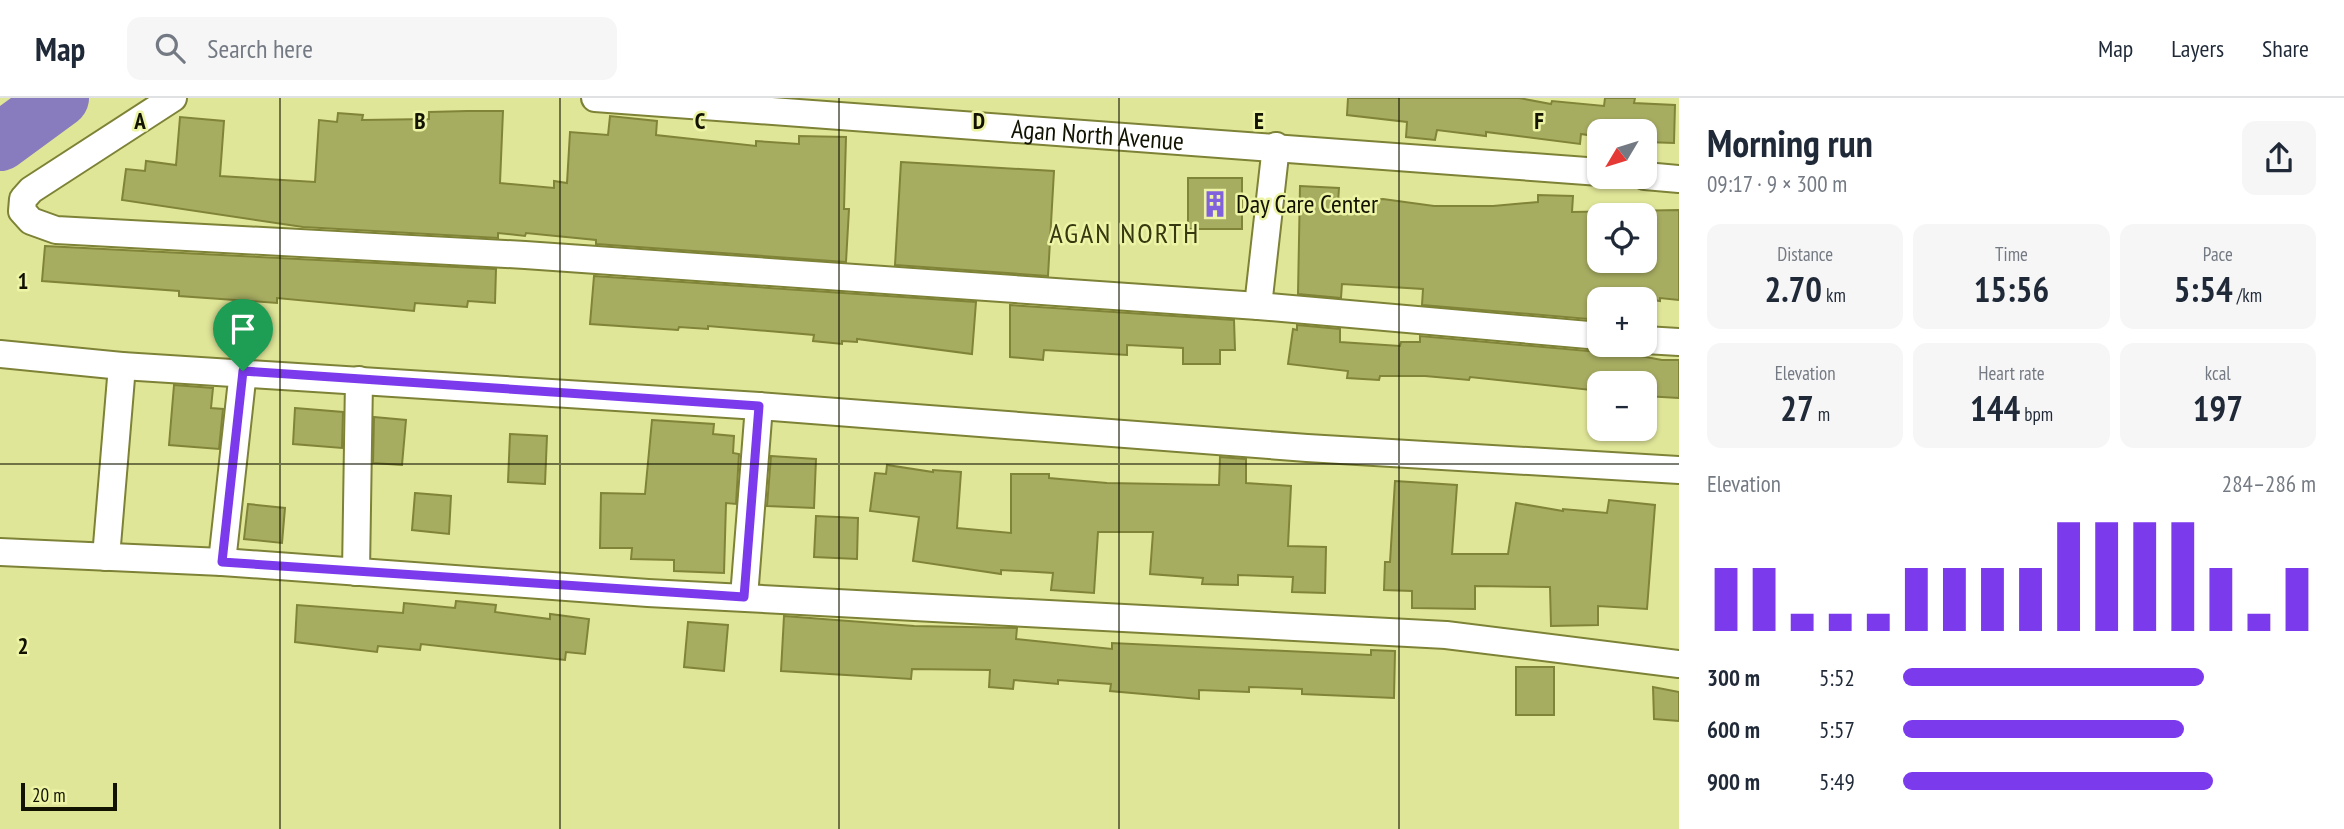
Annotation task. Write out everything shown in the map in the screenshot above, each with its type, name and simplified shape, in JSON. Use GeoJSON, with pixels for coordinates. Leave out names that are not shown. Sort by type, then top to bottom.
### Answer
{"type":"FeatureCollection","features":[{"type":"Feature","properties":{"kind":"street"},"geometry":{"type":"LineString","coordinates":[[173,98],[38,184],[23,199],[22,211],[31,221],[56,230],[539,256],[1258,306],[1587,335]]}},
{"type":"Feature","properties":{"kind":"street","name":"Agan North Avenue"},"geometry":{"type":"LineString","coordinates":[[595,98],[1587,171]]}},
{"type":"Feature","properties":{"kind":"street"},"geometry":{"type":"LineString","coordinates":[[1258,306],[1276,146]]}},
{"type":"Feature","properties":{"kind":"street"},"geometry":{"type":"LineString","coordinates":[[1657,177],[1679,179]]}},
{"type":"Feature","properties":{"kind":"street"},"geometry":{"type":"LineString","coordinates":[[1657,341],[1679,342]]}},
{"type":"Feature","properties":{"kind":"street"},"geometry":{"type":"LineString","coordinates":[[0,355],[122,366],[243,371],[1307,447],[1679,470]]}},
{"type":"Feature","properties":{"kind":"street"},"geometry":{"type":"LineString","coordinates":[[106,557],[122,366]]}},
{"type":"Feature","properties":{"kind":"street"},"geometry":{"type":"LineString","coordinates":[[222,562],[243,371]]}},
{"type":"Feature","properties":{"kind":"street"},"geometry":{"type":"LineString","coordinates":[[356,572],[359,380]]}},
{"type":"Feature","properties":{"kind":"street"},"geometry":{"type":"LineString","coordinates":[[744,597],[759,406]]}},
{"type":"Feature","properties":{"kind":"street"},"geometry":{"type":"LineString","coordinates":[[0,552],[222,562],[744,597],[1446,635],[1679,664]]}},
{"type":"Feature","properties":{"kind":"building"},"geometry":{"type":"Polygon","coordinates":[[[1348,98],[1519,98],[1551,104],[1552,101],[1604,106],[1605,98],[1635,98],[1634,103],[1675,105],[1674,143],[1657,142],[1657,119],[1587,119],[1587,135],[1581,134],[1580,144],[1486,132],[1486,136],[1437,130],[1435,140],[1406,137],[1407,122],[1347,115],[1348,98]]]}},
{"type":"Feature","properties":{"kind":"building"},"geometry":{"type":"Polygon","coordinates":[[[503,111],[500,183],[554,188],[554,181],[567,183],[570,132],[608,135],[610,116],[657,121],[656,135],[756,146],[756,141],[799,144],[799,136],[846,137],[844,209],[849,209],[846,262],[596,244],[596,240],[526,233],[525,236],[498,233],[498,238],[303,227],[122,200],[126,169],[145,171],[146,161],[176,165],[180,117],[224,121],[220,176],[315,182],[319,120],[337,122],[338,113],[363,115],[362,120],[429,119],[429,112],[503,111]]]}},
{"type":"Feature","properties":{"kind":"building"},"geometry":{"type":"Polygon","coordinates":[[[901,162],[1054,171],[1048,276],[895,265],[901,162]]]}},
{"type":"Feature","properties":{"kind":"building","name":"Day Care Center"},"geometry":{"type":"Polygon","coordinates":[[[1188,178],[1242,178],[1242,229],[1188,229],[1188,178]]]}},
{"type":"Feature","properties":{"kind":"building"},"geometry":{"type":"Polygon","coordinates":[[[1300,186],[1339,188],[1338,203],[1383,199],[1434,206],[1493,206],[1538,202],[1538,195],[1573,196],[1572,212],[1587,212],[1587,273],[1657,273],[1657,210],[1679,210],[1679,300],[1660,298],[1660,301],[1657,301],[1657,287],[1587,287],[1587,319],[1422,305],[1423,289],[1342,284],[1341,298],[1298,294],[1300,186]]]}},
{"type":"Feature","properties":{"kind":"building"},"geometry":{"type":"Polygon","coordinates":[[[45,246],[496,269],[495,303],[468,301],[467,307],[415,303],[414,311],[277,298],[277,303],[179,296],[179,291],[42,281],[45,246]]]}},
{"type":"Feature","properties":{"kind":"building"},"geometry":{"type":"Polygon","coordinates":[[[594,276],[976,302],[972,354],[857,339],[857,342],[842,341],[842,344],[813,341],[814,335],[708,326],[708,329],[679,327],[678,330],[590,324],[594,276]]]}},
{"type":"Feature","properties":{"kind":"building"},"geometry":{"type":"Polygon","coordinates":[[[1010,305],[1234,320],[1235,350],[1220,350],[1220,364],[1183,364],[1183,348],[1127,345],[1127,355],[1044,350],[1043,360],[1010,357],[1010,305]]]}},
{"type":"Feature","properties":{"kind":"building"},"geometry":{"type":"Polygon","coordinates":[[[1297,325],[1340,329],[1340,342],[1400,346],[1401,342],[1420,342],[1420,336],[1587,351],[1587,357],[1679,360],[1679,398],[1657,397],[1657,371],[1587,371],[1587,390],[1470,377],[1469,380],[1425,376],[1380,376],[1379,380],[1347,378],[1348,371],[1288,364],[1293,329],[1297,330],[1297,325]]]}},
{"type":"Feature","properties":{"kind":"building"},"geometry":{"type":"Polygon","coordinates":[[[174,385],[213,388],[211,408],[223,409],[219,449],[169,445],[174,385]]]}},
{"type":"Feature","properties":{"kind":"building"},"geometry":{"type":"Polygon","coordinates":[[[295,408],[343,412],[342,448],[293,444],[295,408]]]}},
{"type":"Feature","properties":{"kind":"building"},"geometry":{"type":"Polygon","coordinates":[[[374,417],[406,420],[402,465],[373,463],[374,417]]]}},
{"type":"Feature","properties":{"kind":"building"},"geometry":{"type":"Polygon","coordinates":[[[652,420],[714,424],[713,434],[734,436],[733,453],[739,454],[736,504],[726,503],[724,573],[674,571],[674,560],[631,559],[632,548],[600,548],[601,493],[645,494],[652,420]]]}},
{"type":"Feature","properties":{"kind":"building"},"geometry":{"type":"Polygon","coordinates":[[[510,434],[547,436],[545,484],[508,482],[510,434]]]}},
{"type":"Feature","properties":{"kind":"building"},"geometry":{"type":"Polygon","coordinates":[[[771,456],[816,459],[814,508],[767,506],[771,456]]]}},
{"type":"Feature","properties":{"kind":"building"},"geometry":{"type":"Polygon","coordinates":[[[1220,457],[1246,459],[1246,483],[1291,486],[1288,546],[1326,547],[1325,593],[1292,592],[1293,577],[1238,575],[1238,585],[1202,584],[1203,578],[1150,574],[1153,532],[1098,532],[1094,593],[1051,590],[1053,573],[1001,570],[1001,574],[913,561],[919,517],[870,511],[875,473],[886,474],[887,465],[933,472],[961,472],[957,528],[1011,533],[1011,474],[1049,474],[1049,478],[1107,483],[1219,485],[1220,457]]]}},
{"type":"Feature","properties":{"kind":"building"},"geometry":{"type":"Polygon","coordinates":[[[1395,481],[1457,485],[1452,554],[1508,554],[1516,503],[1563,511],[1607,513],[1609,500],[1655,505],[1647,609],[1598,606],[1598,625],[1551,626],[1550,587],[1475,586],[1475,609],[1412,608],[1412,591],[1384,590],[1385,562],[1390,562],[1395,481]]]}},
{"type":"Feature","properties":{"kind":"building"},"geometry":{"type":"Polygon","coordinates":[[[415,493],[451,496],[449,534],[412,530],[415,493]]]}},
{"type":"Feature","properties":{"kind":"building"},"geometry":{"type":"Polygon","coordinates":[[[248,504],[285,508],[282,543],[244,539],[248,504]]]}},
{"type":"Feature","properties":{"kind":"building"},"geometry":{"type":"Polygon","coordinates":[[[816,516],[858,518],[857,559],[814,557],[816,516]]]}},
{"type":"Feature","properties":{"kind":"building"},"geometry":{"type":"Polygon","coordinates":[[[456,601],[496,605],[495,612],[550,619],[550,614],[589,619],[585,654],[566,652],[565,660],[421,644],[420,650],[378,646],[377,652],[295,642],[297,605],[403,613],[404,603],[455,608],[456,601]]]}},
{"type":"Feature","properties":{"kind":"building"},"geometry":{"type":"Polygon","coordinates":[[[784,616],[914,626],[1017,628],[1016,639],[1112,649],[1112,643],[1371,655],[1371,650],[1395,651],[1394,698],[1302,694],[1302,689],[1249,687],[1249,692],[1199,690],[1199,699],[1110,691],[1111,684],[1058,680],[1058,684],[1014,680],[1013,689],[989,687],[990,670],[912,669],[911,679],[781,671],[784,616]]]}},
{"type":"Feature","properties":{"kind":"building"},"geometry":{"type":"Polygon","coordinates":[[[688,622],[728,625],[724,671],[684,667],[688,622]]]}},
{"type":"Feature","properties":{"kind":"building"},"geometry":{"type":"Polygon","coordinates":[[[1516,667],[1554,667],[1554,715],[1516,715],[1516,667]]]}},
{"type":"Feature","properties":{"kind":"building"},"geometry":{"type":"Polygon","coordinates":[[[1653,687],[1679,692],[1679,721],[1654,719],[1653,687]]]}},
{"type":"Feature","properties":{"kind":"waterway"},"geometry":{"type":"LineString","coordinates":[[0,142],[60,98]]}},
{"type":"Feature","properties":{"kind":"place","name":"Day Care Center"},"geometry":{"type":"Point","coordinates":[1215,204]}},
{"type":"Feature","properties":{"kind":"district","name":"AGAN NORTH"},"geometry":{"type":"Point","coordinates":[1125,233]}},
{"type":"Feature","properties":{"kind":"route"},"geometry":{"type":"LineString","coordinates":[[243,371],[759,406],[744,597],[648,593],[222,562],[243,371]]}}]}
